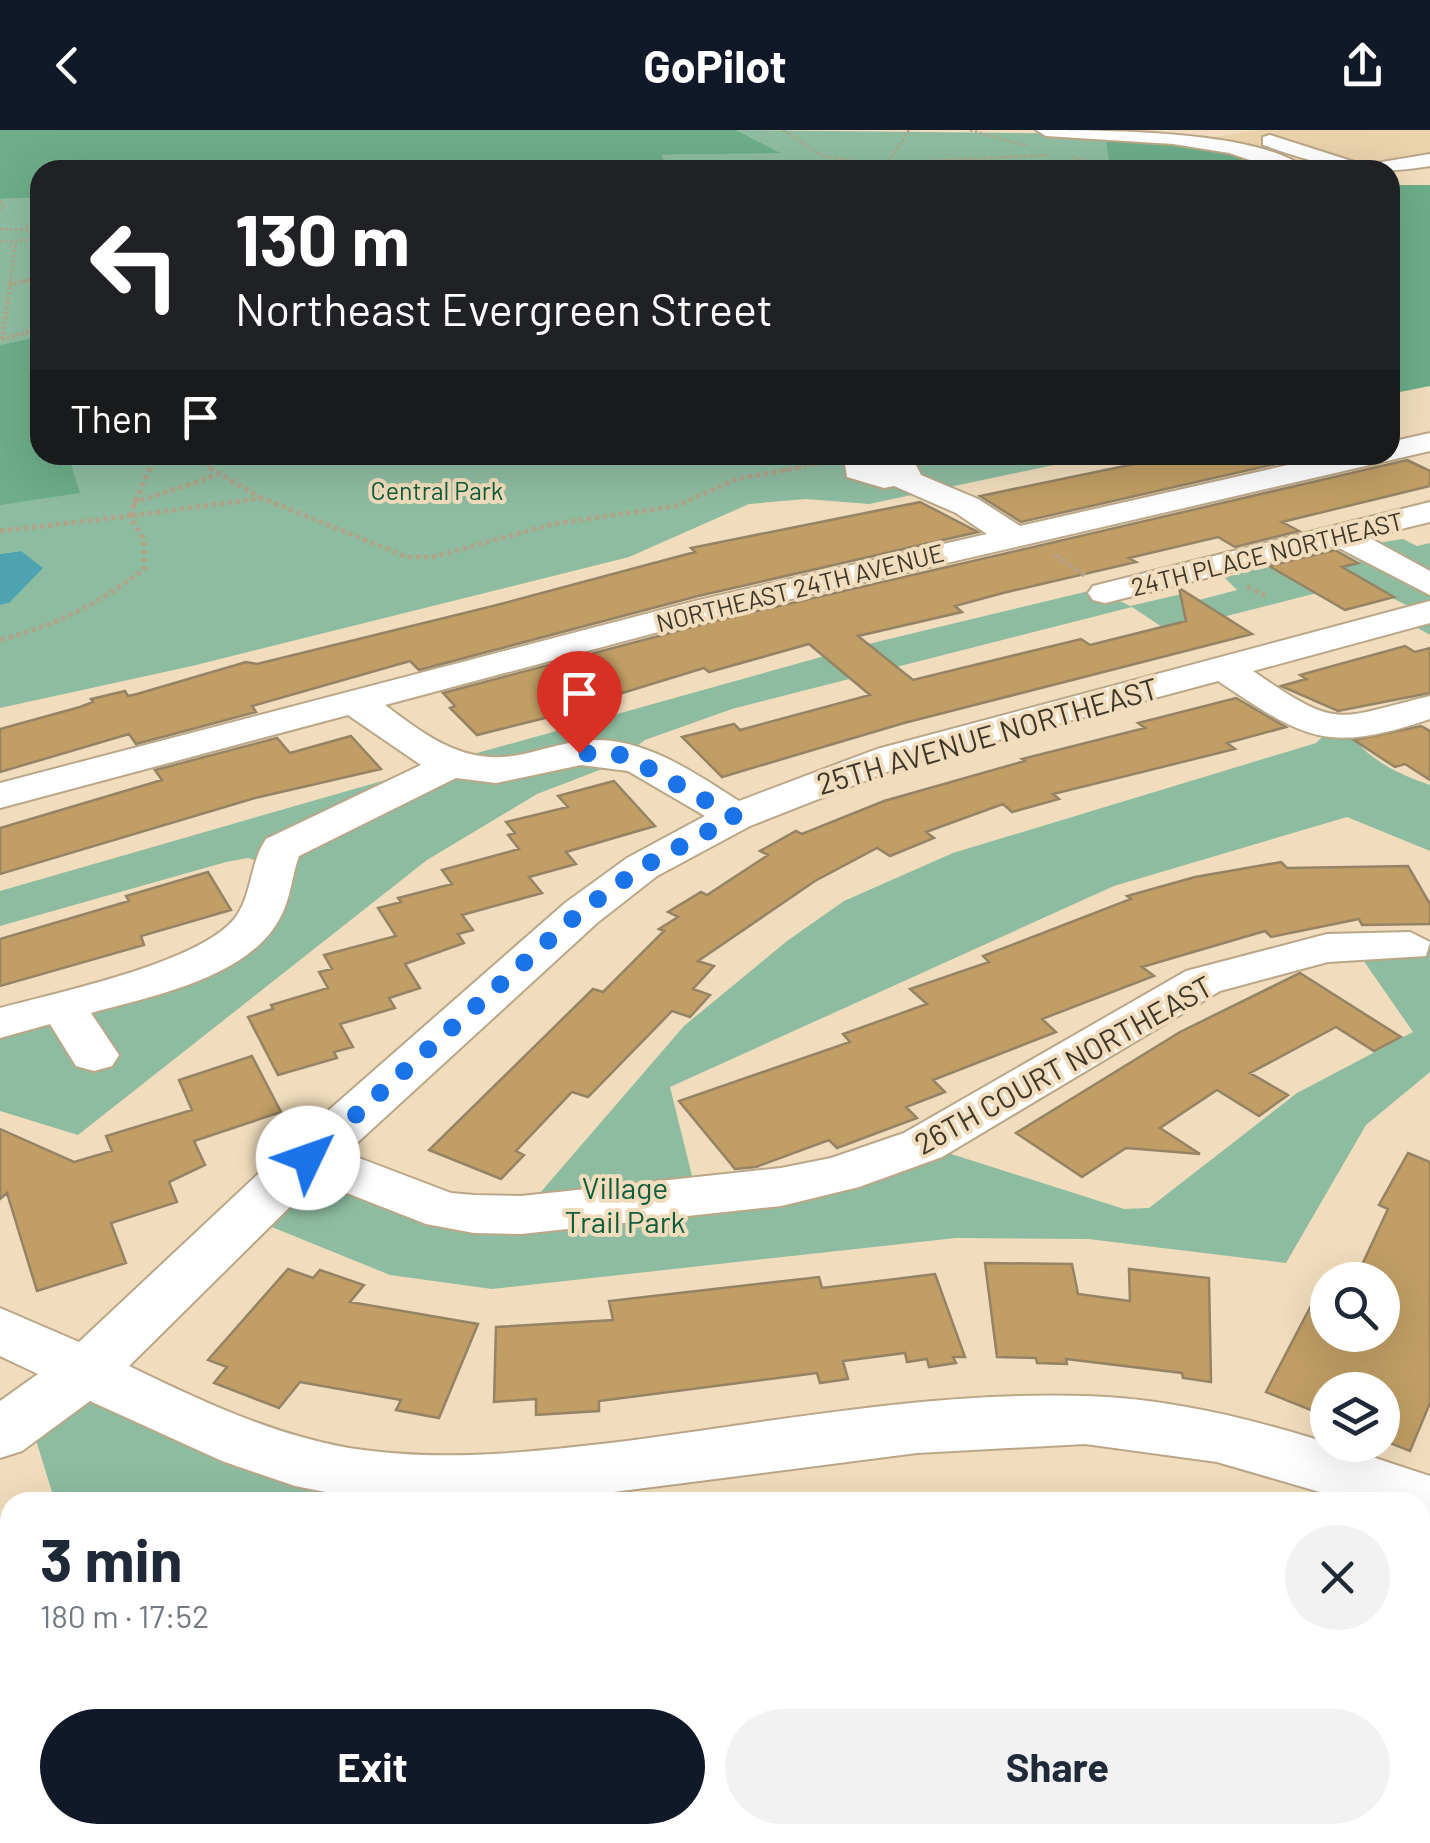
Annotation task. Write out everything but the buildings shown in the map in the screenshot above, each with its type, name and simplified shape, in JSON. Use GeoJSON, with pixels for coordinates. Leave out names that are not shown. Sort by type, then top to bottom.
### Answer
{"type":"FeatureCollection","features":[{"type":"Feature","properties":{"kind":"street"},"geometry":{"type":"LineString","coordinates":[[1046,130],[1203,139],[1245,148],[1274,160]]}},
{"type":"Feature","properties":{"kind":"street"},"geometry":{"type":"LineString","coordinates":[[1194,135],[1208,131],[1242,134],[1325,160]]}},
{"type":"Feature","properties":{"kind":"street"},"geometry":{"type":"LineString","coordinates":[[1400,160],[1429,150]]}},
{"type":"Feature","properties":{"kind":"street","name":"NORTHEAST 24TH AVENUE"},"geometry":{"type":"LineString","coordinates":[[0,796],[711,607],[1340,465]]}},
{"type":"Feature","properties":{"kind":"street"},"geometry":{"type":"LineString","coordinates":[[900,477],[967,506],[1013,536]]}},
{"type":"Feature","properties":{"kind":"street","name":"24TH PLACE NORTHEAST"},"geometry":{"type":"LineString","coordinates":[[1104,586],[1430,512]]}},
{"type":"Feature","properties":{"kind":"street"},"geometry":{"type":"LineString","coordinates":[[1340,534],[1430,585]]}},
{"type":"Feature","properties":{"kind":"street","name":"25TH AVENUE NORTHEAST"},"geometry":{"type":"LineString","coordinates":[[0,1434],[88,1371],[308,1158],[580,912],[642,867],[735,817],[892,757],[1430,612]]}},
{"type":"Feature","properties":{"kind":"street"},"geometry":{"type":"LineString","coordinates":[[1224,668],[1304,718],[1332,728],[1348,730],[1430,706]]}},
{"type":"Feature","properties":{"kind":"street"},"geometry":{"type":"LineString","coordinates":[[355,702],[451,764],[486,772],[579,753],[625,755],[735,817]]}},
{"type":"Feature","properties":{"kind":"street"},"geometry":{"type":"LineString","coordinates":[[0,1023],[223,950],[253,926],[266,895],[271,865],[281,848],[407,790],[451,764]]}},
{"type":"Feature","properties":{"kind":"street","name":"26TH COURT NORTHEAST"},"geometry":{"type":"LineString","coordinates":[[308,1158],[444,1211],[474,1214],[522,1215],[781,1187],[840,1174],[923,1145],[1203,981],[1327,948],[1410,946]]}},
{"type":"Feature","properties":{"kind":"street"},"geometry":{"type":"LineString","coordinates":[[61,1004],[94,1055]]}},
{"type":"Feature","properties":{"kind":"street"},"geometry":{"type":"LineString","coordinates":[[0,1330],[246,1448],[400,1480],[503,1492],[996,1422],[1088,1420],[1264,1447],[1400,1492]]}},
{"type":"Feature","properties":{"kind":"path"},"geometry":{"type":"LineString","coordinates":[[783,130],[816,154],[872,160]]}},
{"type":"Feature","properties":{"kind":"path"},"geometry":{"type":"LineString","coordinates":[[892,160],[909,130]]}},
{"type":"Feature","properties":{"kind":"path"},"geometry":{"type":"LineString","coordinates":[[970,130],[1058,154]]}},
{"type":"Feature","properties":{"kind":"path"},"geometry":{"type":"LineString","coordinates":[[939,160],[1060,155],[1080,160]]}},
{"type":"Feature","properties":{"kind":"path"},"geometry":{"type":"LineString","coordinates":[[0,201],[4,203],[0,210]]}},
{"type":"Feature","properties":{"kind":"path"},"geometry":{"type":"LineString","coordinates":[[0,228],[30,228]]}},
{"type":"Feature","properties":{"kind":"path"},"geometry":{"type":"LineString","coordinates":[[0,242],[30,240]]}},
{"type":"Feature","properties":{"kind":"path"},"geometry":{"type":"LineString","coordinates":[[16,241],[1,339],[30,332]]}},
{"type":"Feature","properties":{"kind":"path"},"geometry":{"type":"LineString","coordinates":[[10,286],[30,280]]}},
{"type":"Feature","properties":{"kind":"path"},"geometry":{"type":"LineString","coordinates":[[128,516],[147,482],[151,465]]}},
{"type":"Feature","properties":{"kind":"path"},"geometry":{"type":"LineString","coordinates":[[210,465],[217,475],[262,498],[407,557],[433,557],[553,524],[676,506],[737,480],[811,465]]}},
{"type":"Feature","properties":{"kind":"path"},"geometry":{"type":"LineString","coordinates":[[132,504],[217,475]]}},
{"type":"Feature","properties":{"kind":"path"},"geometry":{"type":"LineString","coordinates":[[0,531],[262,498]]}},
{"type":"Feature","properties":{"kind":"path"},"geometry":{"type":"LineString","coordinates":[[0,640],[39,630],[106,600],[144,569],[144,539],[128,516]]}},
{"type":"Feature","properties":{"kind":"path"},"geometry":{"type":"LineString","coordinates":[[1050,552],[1104,586]]}},
{"type":"Feature","properties":{"kind":"path"},"geometry":{"type":"LineString","coordinates":[[1251,586],[1268,597]]}},
{"type":"Feature","properties":{"kind":"shaded area"},"geometry":{"type":"Polygon","coordinates":[[[1259,130],[1430,130],[1430,160],[1400,165],[1400,160],[1267,160],[1203,139],[1259,130]]]}},
{"type":"Feature","properties":{"kind":"green space"},"geometry":{"type":"Polygon","coordinates":[[[0,130],[736,130],[781,153],[661,155],[664,160],[30,160],[30,198],[0,199],[0,130]]]}},
{"type":"Feature","properties":{"kind":"green space"},"geometry":{"type":"Polygon","coordinates":[[[736,130],[1105,134],[1274,160],[664,160],[660,155],[779,152],[736,130]]]}},
{"type":"Feature","properties":{"kind":"green space"},"geometry":{"type":"Polygon","coordinates":[[[1105,134],[1270,158],[1257,160],[1109,160],[1105,134]]]}},
{"type":"Feature","properties":{"kind":"green space"},"geometry":{"type":"Polygon","coordinates":[[[1400,185],[1430,185],[1430,386],[1400,392],[1400,185]]]}},
{"type":"Feature","properties":{"kind":"green space","name":"Central Park"},"geometry":{"type":"Polygon","coordinates":[[[30,198],[30,465],[1054,465],[869,504],[806,499],[749,504],[629,557],[192,666],[0,708],[0,605],[9,603],[21,551],[0,554],[0,199],[30,198]]]}},
{"type":"Feature","properties":{"kind":"green space"},"geometry":{"type":"Polygon","coordinates":[[[30,339],[30,465],[71,465],[80,493],[0,505],[0,345],[30,339]]]}},
{"type":"Feature","properties":{"kind":"green space"},"geometry":{"type":"Polygon","coordinates":[[[1403,539],[1417,546],[1430,543],[1430,635],[1402,619],[1422,613],[1360,582],[1195,624],[1189,645],[1132,607],[732,709],[645,740],[610,766],[537,794],[427,860],[78,1135],[0,1111],[0,1025],[223,950],[271,865],[248,858],[226,862],[0,926],[0,891],[389,779],[407,790],[470,755],[864,645],[1097,589],[1130,606],[1186,593],[1195,601],[1237,590],[1224,577],[1240,574],[1234,569],[1263,562],[1293,580],[1360,562],[1338,549],[1403,539]]]}},
{"type":"Feature","properties":{"kind":"green space","name":"Village Trail Park"},"geometry":{"type":"Polygon","coordinates":[[[1332,728],[1348,729],[1374,757],[1395,771],[1430,785],[1430,851],[1347,817],[1114,886],[670,1087],[697,1196],[923,1145],[1124,1209],[1149,1208],[1297,1093],[1413,1032],[1354,947],[1430,946],[1430,1072],[1366,1125],[1286,1263],[1088,1239],[956,1238],[492,1289],[390,1275],[247,1217],[308,1158],[521,1215],[684,1026],[787,941],[844,901],[953,853],[1316,743],[1332,728]]]}},
{"type":"Feature","properties":{"kind":"green space"},"geometry":{"type":"Polygon","coordinates":[[[87,1371],[247,1448],[503,1482],[502,1492],[52,1492],[28,1414],[87,1371]]]}},
{"type":"Feature","properties":{"kind":"water"},"geometry":{"type":"Polygon","coordinates":[[[21,551],[43,568],[9,603],[0,605],[0,554],[21,551]]]}},
{"type":"Feature","properties":{"kind":"route"},"geometry":{"type":"LineString","coordinates":[[308,1158],[580,912],[642,867],[735,817],[674,779],[625,755],[579,753]]}}]}
